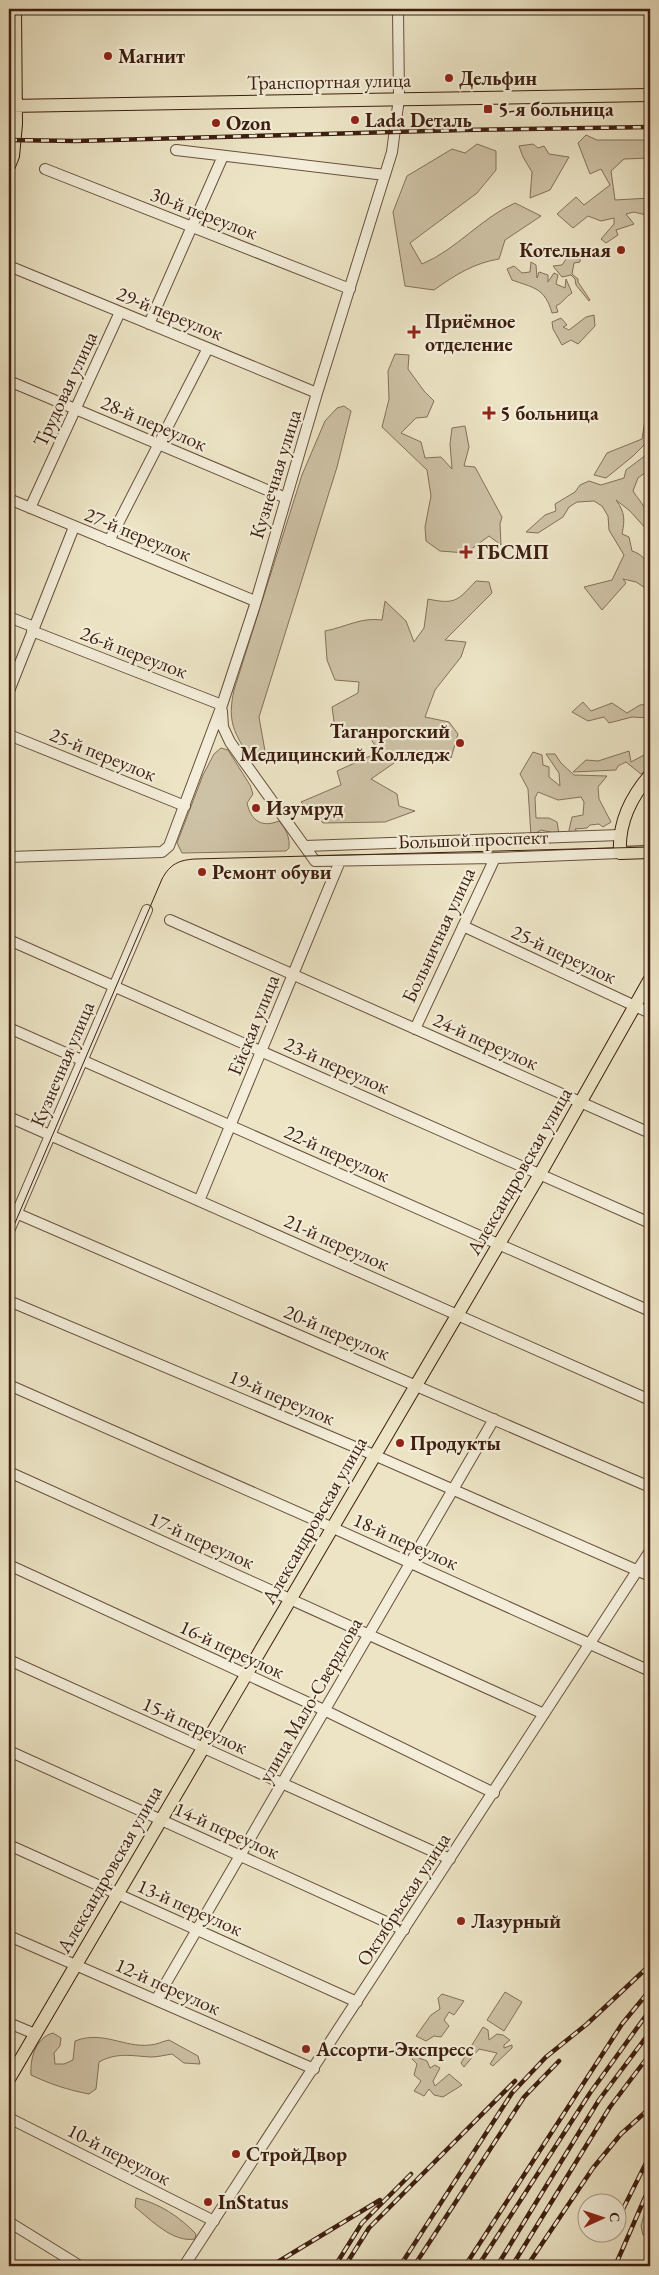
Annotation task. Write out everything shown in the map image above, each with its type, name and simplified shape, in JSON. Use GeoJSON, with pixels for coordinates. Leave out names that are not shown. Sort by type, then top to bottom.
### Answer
{"type":"FeatureCollection","features":[{"type":"Feature","properties":{"kind":"main road"},"geometry":{"type":"LineString","coordinates":[[9,166],[13,156],[12,106],[15,9]]}},
{"type":"Feature","properties":{"kind":"main road","name":"Транспортная улица"},"geometry":{"type":"LineString","coordinates":[[12,106],[650,95]]}},
{"type":"Feature","properties":{"kind":"main road"},"geometry":{"type":"LineString","coordinates":[[620,852],[620,835],[625,813],[650,775]]}},
{"type":"Feature","properties":{"kind":"main road","name":"Большой проспект"},"geometry":{"type":"LineString","coordinates":[[620,852],[650,852]]}},
{"type":"Feature","properties":{"kind":"main road","name":"Александровская улица"},"geometry":{"type":"LineString","coordinates":[[9,2079],[331,1527],[540,1174],[650,979]]}},
{"type":"Feature","properties":{"kind":"street","name":"Кузнечная улица"},"geometry":{"type":"LineString","coordinates":[[9,857],[162,852],[169,846],[222,705],[392,152],[399,98],[398,9]]}},
{"type":"Feature","properties":{"kind":"street"},"geometry":{"type":"LineString","coordinates":[[176,150],[385,175]]}},
{"type":"Feature","properties":{"kind":"street"},"geometry":{"type":"LineString","coordinates":[[149,324],[223,156]]}},
{"type":"Feature","properties":{"kind":"street","name":"30-й переулок"},"geometry":{"type":"LineString","coordinates":[[45,169],[350,289]]}},
{"type":"Feature","properties":{"kind":"street","name":"29-й переулок"},"geometry":{"type":"LineString","coordinates":[[9,266],[318,393]]}},
{"type":"Feature","properties":{"kind":"street","name":"Трудовая улица"},"geometry":{"type":"LineString","coordinates":[[30,508],[120,312]]}},
{"type":"Feature","properties":{"kind":"street"},"geometry":{"type":"LineString","coordinates":[[109,541],[208,348]]}},
{"type":"Feature","properties":{"kind":"street","name":"28-й переулок"},"geometry":{"type":"LineString","coordinates":[[9,381],[286,498]]}},
{"type":"Feature","properties":{"kind":"street","name":"27-й переулок"},"geometry":{"type":"LineString","coordinates":[[9,499],[255,601]]}},
{"type":"Feature","properties":{"kind":"street"},"geometry":{"type":"LineString","coordinates":[[9,691],[74,527]]}},
{"type":"Feature","properties":{"kind":"street","name":"26-й переулок"},"geometry":{"type":"LineString","coordinates":[[9,617],[33,629],[222,705]]}},
{"type":"Feature","properties":{"kind":"street","name":"Большой проспект"},"geometry":{"type":"LineString","coordinates":[[222,705],[223,727],[230,742],[315,861],[495,858],[620,852]]}},
{"type":"Feature","properties":{"kind":"street","name":"25-й переулок"},"geometry":{"type":"LineString","coordinates":[[9,735],[185,806]]}},
{"type":"Feature","properties":{"kind":"street"},"geometry":{"type":"LineString","coordinates":[[207,746],[218,738],[230,742]]}},
{"type":"Feature","properties":{"kind":"street","name":"Большой проспект"},"geometry":{"type":"LineString","coordinates":[[305,846],[620,835]]}},
{"type":"Feature","properties":{"kind":"street","name":"Больничная улица"},"geometry":{"type":"LineString","coordinates":[[415,1029],[495,858]]}},
{"type":"Feature","properties":{"kind":"street","name":"Ейская улица"},"geometry":{"type":"LineString","coordinates":[[199,1201],[340,861]]}},
{"type":"Feature","properties":{"kind":"street","name":"Кузнечная улица"},"geometry":{"type":"LineString","coordinates":[[9,1231],[13,1212],[50,1135],[147,910]]}},
{"type":"Feature","properties":{"kind":"street","name":"24-й переулок"},"geometry":{"type":"LineString","coordinates":[[170,920],[650,1133]]}},
{"type":"Feature","properties":{"kind":"street","name":"25-й переулок"},"geometry":{"type":"LineString","coordinates":[[463,926],[650,1013]]}},
{"type":"Feature","properties":{"kind":"street","name":"23-й переулок"},"geometry":{"type":"LineString","coordinates":[[9,940],[650,1223]]}},
{"type":"Feature","properties":{"kind":"street","name":"22-й переулок"},"geometry":{"type":"LineString","coordinates":[[9,1028],[650,1311]]}},
{"type":"Feature","properties":{"kind":"street","name":"21-й переулок"},"geometry":{"type":"LineString","coordinates":[[9,1117],[650,1400]]}},
{"type":"Feature","properties":{"kind":"street","name":"20-й переулок"},"geometry":{"type":"LineString","coordinates":[[13,1212],[494,1418],[650,1487]]}},
{"type":"Feature","properties":{"kind":"street","name":"19-й переулок"},"geometry":{"type":"LineString","coordinates":[[9,1301],[374,1455],[650,1576]]}},
{"type":"Feature","properties":{"kind":"street","name":"18-й переулок"},"geometry":{"type":"LineString","coordinates":[[9,1385],[410,1562],[650,1671]]}},
{"type":"Feature","properties":{"kind":"street","name":"улица Мало-Свердлова"},"geometry":{"type":"LineString","coordinates":[[156,2000],[494,1418]]}},
{"type":"Feature","properties":{"kind":"street","name":"17-й переулок"},"geometry":{"type":"LineString","coordinates":[[9,1472],[544,1714]]}},
{"type":"Feature","properties":{"kind":"street","name":"Октябрьская улица"},"geometry":{"type":"LineString","coordinates":[[184,2266],[358,2002],[650,1551]]}},
{"type":"Feature","properties":{"kind":"street","name":"16-й переулок"},"geometry":{"type":"LineString","coordinates":[[9,1565],[324,1710],[494,1793]]}},
{"type":"Feature","properties":{"kind":"street","name":"15-й переулок"},"geometry":{"type":"LineString","coordinates":[[9,1660],[450,1860]]}},
{"type":"Feature","properties":{"kind":"street","name":"14-й переулок"},"geometry":{"type":"LineString","coordinates":[[9,1751],[404,1930]]}},
{"type":"Feature","properties":{"kind":"street","name":"13-й переулок"},"geometry":{"type":"LineString","coordinates":[[9,1845],[358,2002]]}},
{"type":"Feature","properties":{"kind":"street","name":"12-й переулок"},"geometry":{"type":"LineString","coordinates":[[9,1936],[314,2069]]}},
{"type":"Feature","properties":{"kind":"street"},"geometry":{"type":"LineString","coordinates":[[9,2023],[35,2034]]}},
{"type":"Feature","properties":{"kind":"street","name":"10-й переулок"},"geometry":{"type":"LineString","coordinates":[[9,2118],[214,2221]]}},
{"type":"Feature","properties":{"kind":"street"},"geometry":{"type":"LineString","coordinates":[[9,2222],[80,2266]]}},
{"type":"Feature","properties":{"kind":"shaded area"},"geometry":{"type":"Polygon","coordinates":[[[586,135],[597,140],[650,140],[650,158],[624,159],[611,171],[615,200],[650,198],[650,209],[646,208],[650,211],[650,216],[634,212],[626,214],[634,224],[616,230],[618,235],[606,243],[601,239],[614,224],[614,218],[601,221],[588,216],[573,228],[557,214],[576,197],[584,205],[610,185],[601,169],[590,174],[578,143],[586,135]]]}},
{"type":"Feature","properties":{"kind":"shaded area"},"geometry":{"type":"Polygon","coordinates":[[[477,144],[496,151],[496,170],[477,193],[410,243],[422,264],[446,251],[491,217],[515,203],[541,216],[505,240],[499,259],[481,263],[465,270],[434,290],[405,286],[393,212],[407,176],[452,149],[465,153],[477,144]]]}},
{"type":"Feature","properties":{"kind":"shaded area"},"geometry":{"type":"Polygon","coordinates":[[[533,144],[538,148],[544,146],[549,154],[569,157],[550,190],[530,198],[532,172],[519,146],[533,144]]]}},
{"type":"Feature","properties":{"kind":"shaded area"},"geometry":{"type":"Polygon","coordinates":[[[581,251],[580,262],[574,263],[572,274],[578,279],[589,301],[576,285],[575,279],[571,275],[562,277],[553,266],[562,265],[569,255],[581,251]]]}},
{"type":"Feature","properties":{"kind":"shaded area"},"geometry":{"type":"Polygon","coordinates":[[[531,262],[536,265],[537,278],[539,272],[548,275],[548,282],[554,273],[558,275],[556,284],[565,288],[566,279],[572,293],[556,306],[558,312],[552,313],[546,298],[538,290],[512,280],[507,269],[514,266],[522,273],[530,272],[531,262]]]}},
{"type":"Feature","properties":{"kind":"shaded area"},"geometry":{"type":"Polygon","coordinates":[[[594,315],[595,326],[578,344],[571,340],[562,345],[553,329],[552,322],[561,318],[567,325],[563,327],[569,330],[586,317],[594,315]]]}},
{"type":"Feature","properties":{"kind":"shaded area"},"geometry":{"type":"Polygon","coordinates":[[[395,354],[409,355],[408,369],[434,401],[427,417],[416,418],[401,433],[421,442],[425,458],[441,457],[452,469],[450,444],[452,428],[465,426],[469,447],[464,466],[475,467],[502,517],[500,524],[501,545],[489,536],[466,553],[440,551],[426,541],[425,527],[431,496],[427,470],[382,427],[389,399],[388,371],[395,354]]]}},
{"type":"Feature","properties":{"kind":"shaded area"},"geometry":{"type":"Polygon","coordinates":[[[344,406],[351,411],[337,467],[259,717],[265,751],[251,759],[233,727],[231,711],[234,690],[302,475],[325,421],[337,408],[344,406]]]}},
{"type":"Feature","properties":{"kind":"shaded area"},"geometry":{"type":"Polygon","coordinates":[[[650,417],[650,439],[606,478],[594,475],[607,453],[642,439],[645,420],[650,417]]]}},
{"type":"Feature","properties":{"kind":"shaded area"},"geometry":{"type":"Polygon","coordinates":[[[650,452],[650,469],[638,478],[633,491],[649,516],[650,526],[648,531],[630,511],[616,500],[624,516],[622,534],[629,537],[632,551],[643,557],[648,566],[650,591],[636,582],[623,579],[626,583],[602,610],[584,587],[612,580],[624,555],[609,530],[608,516],[602,506],[594,501],[577,502],[569,507],[563,517],[538,533],[526,532],[545,515],[556,511],[555,504],[575,492],[580,485],[589,481],[601,485],[624,478],[626,470],[650,452]]]}},
{"type":"Feature","properties":{"kind":"shaded area"},"geometry":{"type":"Polygon","coordinates":[[[476,581],[489,582],[492,593],[445,640],[466,642],[461,657],[435,690],[425,717],[449,722],[458,734],[451,758],[410,752],[371,779],[397,794],[399,806],[415,811],[385,822],[323,823],[301,802],[341,785],[337,771],[379,752],[366,731],[335,728],[332,707],[358,693],[359,682],[335,680],[327,660],[325,631],[360,621],[382,620],[385,601],[406,621],[414,642],[424,628],[428,599],[451,601],[465,593],[476,581]]]}},
{"type":"Feature","properties":{"kind":"shaded area"},"geometry":{"type":"Polygon","coordinates":[[[583,702],[591,711],[612,703],[627,713],[640,705],[650,704],[650,718],[632,717],[609,723],[604,717],[588,721],[572,712],[583,702]]]}},
{"type":"Feature","properties":{"kind":"shaded area"},"geometry":{"type":"Polygon","coordinates":[[[221,748],[228,750],[250,785],[253,794],[247,803],[254,818],[267,824],[279,821],[284,827],[289,840],[289,848],[286,851],[182,853],[177,843],[203,775],[214,754],[221,748]]]}},
{"type":"Feature","properties":{"kind":"shaded area"},"geometry":{"type":"Polygon","coordinates":[[[629,751],[631,762],[644,755],[650,759],[650,768],[641,774],[626,762],[618,766],[616,770],[573,772],[586,760],[598,761],[629,751]]]}},
{"type":"Feature","properties":{"kind":"shaded area"},"geometry":{"type":"Polygon","coordinates":[[[533,752],[542,755],[543,765],[549,767],[549,777],[560,786],[559,773],[546,754],[555,754],[561,763],[574,775],[607,776],[598,787],[599,799],[611,822],[603,827],[599,824],[575,829],[578,834],[571,833],[569,830],[572,817],[583,815],[584,802],[581,797],[558,800],[538,792],[535,798],[536,818],[549,818],[557,822],[559,834],[541,830],[531,836],[528,789],[520,774],[533,752]]]}},
{"type":"Feature","properties":{"kind":"shaded area"},"geometry":{"type":"Polygon","coordinates":[[[505,1992],[522,2002],[504,2031],[487,2020],[505,1992]]]}},
{"type":"Feature","properties":{"kind":"shaded area"},"geometry":{"type":"Polygon","coordinates":[[[442,1994],[464,2001],[454,2015],[449,2012],[444,2020],[449,2026],[441,2037],[434,2036],[426,2041],[416,2036],[431,2015],[440,2009],[438,1998],[442,1994]]]}},
{"type":"Feature","properties":{"kind":"shaded area"},"geometry":{"type":"Polygon","coordinates":[[[483,2027],[488,2030],[489,2040],[497,2034],[503,2035],[510,2040],[504,2045],[504,2048],[512,2045],[512,2048],[493,2066],[490,2064],[497,2053],[479,2049],[464,2067],[461,2063],[483,2027]]]}},
{"type":"Feature","properties":{"kind":"shaded area"},"geometry":{"type":"Polygon","coordinates":[[[53,2033],[61,2038],[60,2046],[54,2053],[55,2064],[64,2064],[73,2060],[75,2041],[95,2037],[140,2045],[152,2045],[169,2040],[198,2056],[200,2064],[184,2063],[172,2054],[154,2057],[125,2055],[112,2057],[99,2062],[96,2089],[89,2094],[59,2086],[31,2075],[31,2062],[38,2044],[42,2039],[53,2033]]]}},
{"type":"Feature","properties":{"kind":"shaded area"},"geometry":{"type":"Polygon","coordinates":[[[414,2056],[427,2061],[430,2068],[435,2065],[440,2068],[433,2081],[435,2086],[449,2074],[462,2085],[443,2097],[434,2095],[429,2089],[424,2096],[414,2091],[421,2081],[414,2075],[417,2064],[412,2059],[414,2056]]]}},
{"type":"Feature","properties":{"kind":"shaded area"},"geometry":{"type":"Polygon","coordinates":[[[650,2192],[650,2236],[643,2235],[641,2226],[650,2192]]]}},
{"type":"Feature","properties":{"kind":"shaded area"},"geometry":{"type":"Polygon","coordinates":[[[136,2198],[153,2203],[176,2216],[196,2234],[195,2239],[179,2238],[155,2224],[135,2207],[136,2198]]]}},
{"type":"Feature","properties":{"kind":"tram line"},"geometry":{"type":"LineString","coordinates":[[9,1237],[162,879],[172,866],[184,860],[195,859],[650,847]]}},
{"type":"Feature","properties":{"kind":"railway"},"geometry":{"type":"LineString","coordinates":[[9,140],[76,141],[464,130],[650,127]]}},
{"type":"Feature","properties":{"kind":"railway"},"geometry":{"type":"LineString","coordinates":[[400,2266],[512,2093],[546,2057],[587,2024],[650,1965]]}},
{"type":"Feature","properties":{"kind":"railway"},"geometry":{"type":"LineString","coordinates":[[465,2266],[622,2024],[650,1990]]}},
{"type":"Feature","properties":{"kind":"railway"},"geometry":{"type":"LineString","coordinates":[[478,2266],[590,2093],[650,2010]]}},
{"type":"Feature","properties":{"kind":"railway"},"geometry":{"type":"LineString","coordinates":[[497,2266],[599,2100],[650,2032]]}},
{"type":"Feature","properties":{"kind":"railway"},"geometry":{"type":"LineString","coordinates":[[512,2266],[610,2107],[650,2054]]}},
{"type":"Feature","properties":{"kind":"railway"},"geometry":{"type":"LineString","coordinates":[[414,2266],[524,2097],[559,2061]]}},
{"type":"Feature","properties":{"kind":"railway"},"geometry":{"type":"LineString","coordinates":[[345,2266],[369,2228],[515,2081]]}},
{"type":"Feature","properties":{"kind":"railway"},"geometry":{"type":"LineString","coordinates":[[527,2266],[593,2168],[621,2134],[650,2108]]}},
{"type":"Feature","properties":{"kind":"railway"},"geometry":{"type":"LineString","coordinates":[[626,2203],[650,2155]]}},
{"type":"Feature","properties":{"kind":"railway"},"geometry":{"type":"LineString","coordinates":[[335,2266],[362,2223],[411,2174]]}},
{"type":"Feature","properties":{"kind":"railway"},"geometry":{"type":"LineString","coordinates":[[616,2264],[650,2186]]}},
{"type":"Feature","properties":{"kind":"railway"},"geometry":{"type":"LineString","coordinates":[[271,2266],[380,2200]]}},
{"type":"Feature","properties":{"kind":"place","name":"Магнит"},"geometry":{"type":"Point","coordinates":[108,56]}},
{"type":"Feature","properties":{"kind":"place","name":"Дельфин"},"geometry":{"type":"Point","coordinates":[449,78]}},
{"type":"Feature","properties":{"kind":"place","name":"5-я больница"},"geometry":{"type":"Point","coordinates":[488,109]}},
{"type":"Feature","properties":{"kind":"place","name":"Lada Dеталь"},"geometry":{"type":"Point","coordinates":[355,120]}},
{"type":"Feature","properties":{"kind":"place","name":"Ozon"},"geometry":{"type":"Point","coordinates":[216,123]}},
{"type":"Feature","properties":{"kind":"place","name":"Котельная"},"geometry":{"type":"Point","coordinates":[621,250]}},
{"type":"Feature","properties":{"kind":"place","name":"Приёмное отделение"},"geometry":{"type":"Point","coordinates":[414,332]}},
{"type":"Feature","properties":{"kind":"place","name":"5 больница"},"geometry":{"type":"Point","coordinates":[489,413]}},
{"type":"Feature","properties":{"kind":"place","name":"ГБСМП"},"geometry":{"type":"Point","coordinates":[466,552]}},
{"type":"Feature","properties":{"kind":"place","name":"Таганрогский Медицинский Колледж"},"geometry":{"type":"Point","coordinates":[460,743]}},
{"type":"Feature","properties":{"kind":"place","name":"Изумруд"},"geometry":{"type":"Point","coordinates":[256,808]}},
{"type":"Feature","properties":{"kind":"place","name":"Ремонт обуви"},"geometry":{"type":"Point","coordinates":[202,872]}},
{"type":"Feature","properties":{"kind":"place","name":"Продукты"},"geometry":{"type":"Point","coordinates":[400,1443]}},
{"type":"Feature","properties":{"kind":"place","name":"Лазурный"},"geometry":{"type":"Point","coordinates":[461,1921]}},
{"type":"Feature","properties":{"kind":"place","name":"Ассорти-Экспресс"},"geometry":{"type":"Point","coordinates":[306,2049]}},
{"type":"Feature","properties":{"kind":"place","name":"СтройДвор"},"geometry":{"type":"Point","coordinates":[236,2154]}},
{"type":"Feature","properties":{"kind":"place","name":"InStatus"},"geometry":{"type":"Point","coordinates":[208,2202]}}]}
